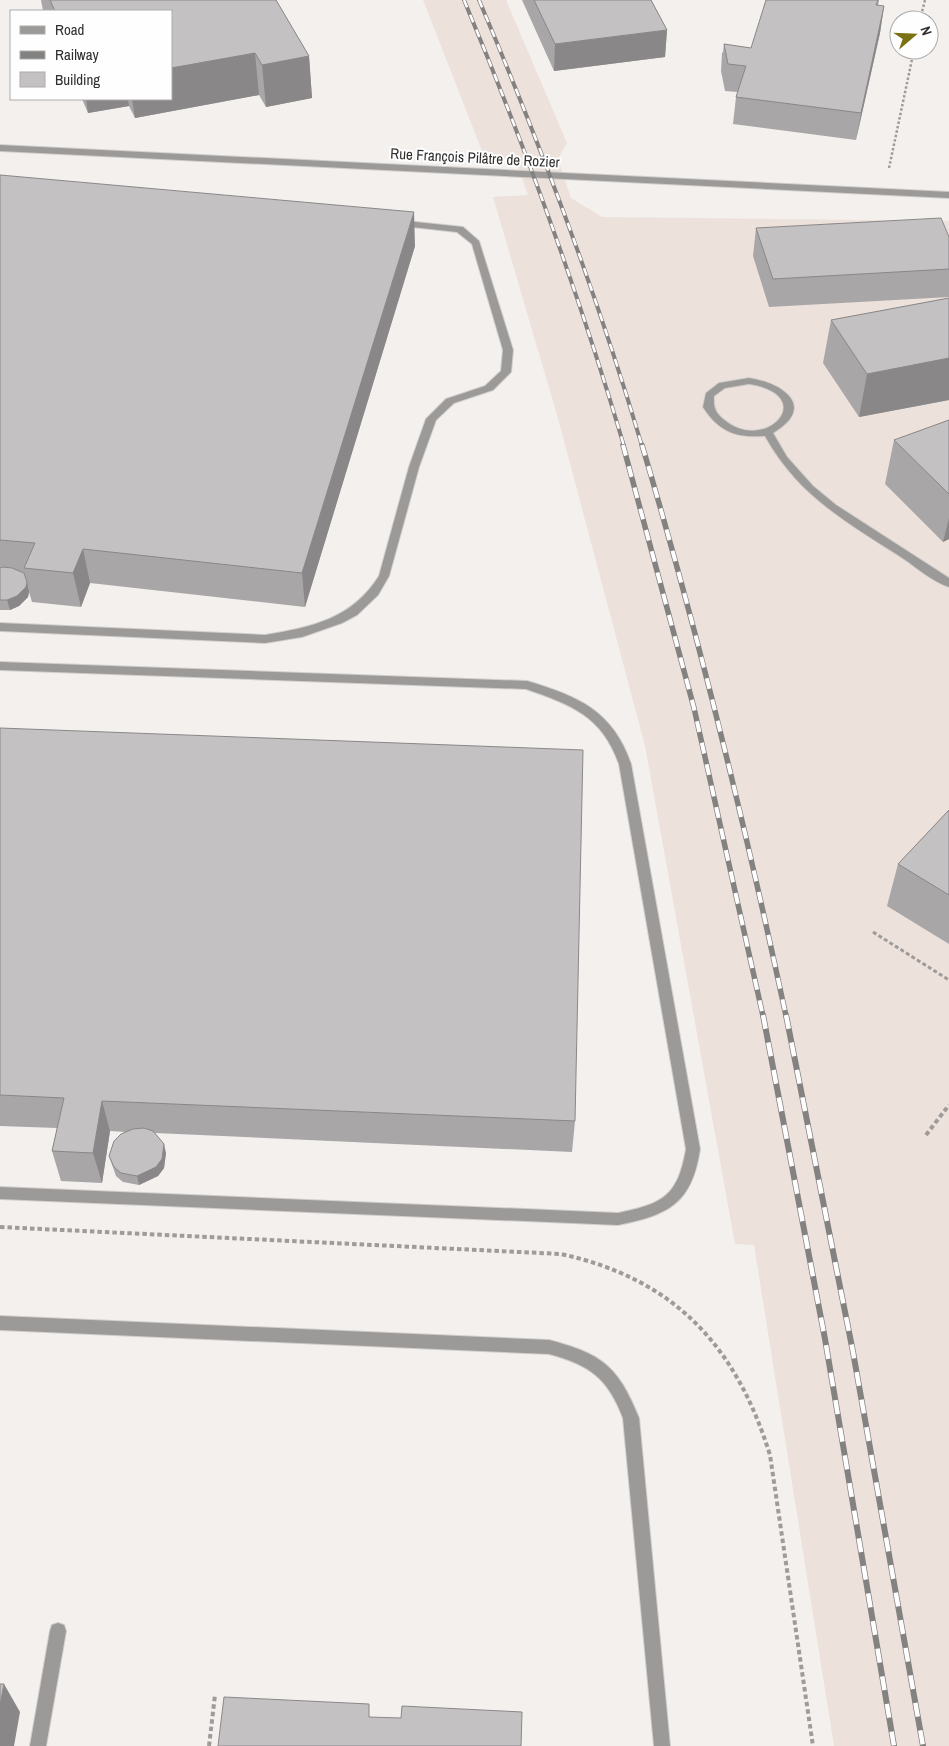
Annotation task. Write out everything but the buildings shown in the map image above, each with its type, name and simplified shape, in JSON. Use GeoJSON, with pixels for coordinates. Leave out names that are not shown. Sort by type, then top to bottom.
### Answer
{"type":"FeatureCollection","features":[{"type":"Feature","properties":{"kind":"street","name":"Rue François Pilâtre de Rozier"},"geometry":{"type":"LineString","coordinates":[[0,148],[949,195]]}},
{"type":"Feature","properties":{"kind":"street"},"geometry":{"type":"LineString","coordinates":[[0,627],[265,639],[284,637],[319,628],[338,620],[364,603],[384,576],[414,467],[431,419],[450,401],[489,388],[506,372],[508,350],[480,254],[476,243],[468,234],[460,229],[381,222]]}},
{"type":"Feature","properties":{"kind":"street"},"geometry":{"type":"LineString","coordinates":[[736,382],[762,383],[773,388],[788,402],[789,410],[782,423],[768,431],[739,432],[726,428],[709,413],[707,405],[709,397],[724,385],[736,382]]}},
{"type":"Feature","properties":{"kind":"street"},"geometry":{"type":"LineString","coordinates":[[768,431],[783,459],[809,488],[832,507],[949,583]]}},
{"type":"Feature","properties":{"kind":"street"},"geometry":{"type":"LineString","coordinates":[[0,666],[527,685],[556,694],[583,707],[615,739],[625,764],[693,1149],[688,1179],[674,1199],[637,1216],[618,1219],[0,1193]]}},
{"type":"Feature","properties":{"kind":"street"},"geometry":{"type":"LineString","coordinates":[[0,1323],[549,1347],[573,1352],[595,1364],[610,1376],[623,1393],[631,1418],[662,1746]]}},
{"type":"Feature","properties":{"kind":"street"},"geometry":{"type":"LineString","coordinates":[[38,1746],[58,1631]]}},
{"type":"Feature","properties":{"kind":"path"},"geometry":{"type":"LineString","coordinates":[[887,176],[912,60]]}},
{"type":"Feature","properties":{"kind":"path"},"geometry":{"type":"LineString","coordinates":[[873,932],[949,980]]}},
{"type":"Feature","properties":{"kind":"path"},"geometry":{"type":"LineString","coordinates":[[926,1135],[949,1106]]}},
{"type":"Feature","properties":{"kind":"path"},"geometry":{"type":"LineString","coordinates":[[209,1746],[215,1695]]}},
{"type":"Feature","properties":{"kind":"shaded area"},"geometry":{"type":"Polygon","coordinates":[[[423,0],[506,0],[567,143],[558,159],[571,198],[602,217],[949,221],[949,1746],[834,1746],[754,1245],[735,1244],[645,746],[559,422],[493,197],[528,195],[515,158],[498,157],[482,151],[423,0]]]}},
{"type":"Feature","properties":{"kind":"railway"},"geometry":{"type":"LineString","coordinates":[[464,0],[530,165],[589,333],[624,446]]}},
{"type":"Feature","properties":{"kind":"railway"},"geometry":{"type":"LineString","coordinates":[[479,0],[567,221],[625,389],[642,446]]}},
{"type":"Feature","properties":{"kind":"railway"},"geometry":{"type":"LineString","coordinates":[[623,445],[694,708],[763,1016]]}},
{"type":"Feature","properties":{"kind":"railway"},"geometry":{"type":"LineString","coordinates":[[642,445],[720,729],[786,1016]]}},
{"type":"Feature","properties":{"kind":"railway"},"geometry":{"type":"LineString","coordinates":[[763,1015],[825,1339],[894,1746]]}},
{"type":"Feature","properties":{"kind":"railway"},"geometry":{"type":"LineString","coordinates":[[786,1015],[853,1352],[923,1746]]}}]}
